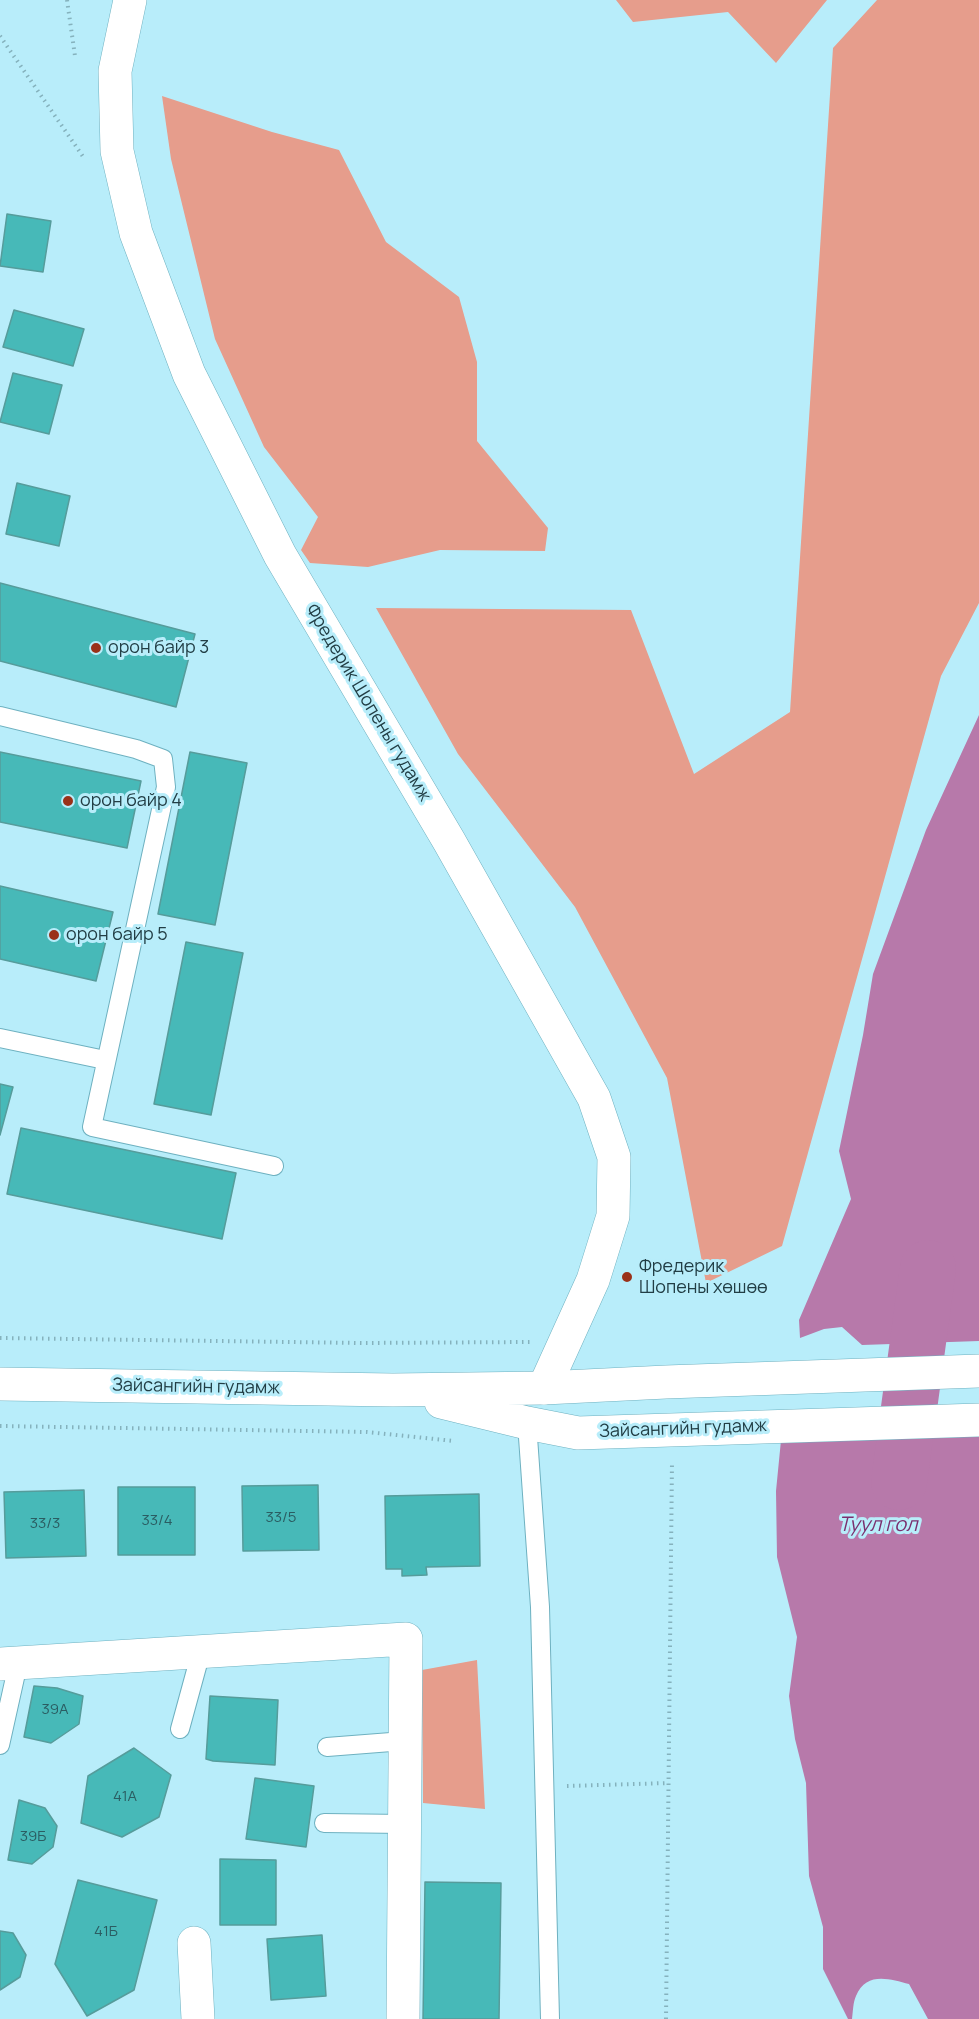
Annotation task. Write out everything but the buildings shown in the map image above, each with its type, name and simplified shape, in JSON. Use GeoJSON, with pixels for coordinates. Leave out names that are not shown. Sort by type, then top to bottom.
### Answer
{"type":"FeatureCollection","features":[{"type":"Feature","properties":{"kind":"street","name":"Фредерик Шопены гудамж"},"geometry":{"type":"LineString","coordinates":[[130,0],[115,71],[117,152],[136,232],[189,374],[280,555],[449,841],[594,1098],[614,1157],[613,1216],[593,1280],[544,1388]]}},
{"type":"Feature","properties":{"kind":"street","name":"Зайсангийн гудамж"},"geometry":{"type":"LineString","coordinates":[[0,1384],[393,1390],[544,1388],[979,1371]]}},
{"type":"Feature","properties":{"kind":"street","name":"Зайсангийн гудамж"},"geometry":{"type":"LineString","coordinates":[[393,1390],[527,1423],[673,1445],[979,1420]]}},
{"type":"Feature","properties":{"kind":"street"},"geometry":{"type":"LineString","coordinates":[[9,1664],[406,1639],[403,2019]]}},
{"type":"Feature","properties":{"kind":"street"},"geometry":{"type":"LineString","coordinates":[[194,1943],[198,2019]]}},
{"type":"Feature","properties":{"kind":"lane"},"geometry":{"type":"LineString","coordinates":[[0,716],[136,748],[164,759],[166,787],[92,1127],[274,1166]]}},
{"type":"Feature","properties":{"kind":"lane"},"geometry":{"type":"LineString","coordinates":[[0,1038],[105,1060]]}},
{"type":"Feature","properties":{"kind":"lane"},"geometry":{"type":"LineString","coordinates":[[527,1423],[540,1607],[550,2019]]}},
{"type":"Feature","properties":{"kind":"lane"},"geometry":{"type":"LineString","coordinates":[[180,1729],[201,1652]]}},
{"type":"Feature","properties":{"kind":"lane"},"geometry":{"type":"LineString","coordinates":[[0,1745],[9,1664]]}},
{"type":"Feature","properties":{"kind":"lane"},"geometry":{"type":"LineString","coordinates":[[327,1747],[404,1741]]}},
{"type":"Feature","properties":{"kind":"lane"},"geometry":{"type":"LineString","coordinates":[[324,1823],[405,1824]]}},
{"type":"Feature","properties":{"kind":"path"},"geometry":{"type":"LineString","coordinates":[[68,0],[75,56]]}},
{"type":"Feature","properties":{"kind":"path"},"geometry":{"type":"LineString","coordinates":[[0,36],[88,164]]}},
{"type":"Feature","properties":{"kind":"path"},"geometry":{"type":"LineString","coordinates":[[0,1338],[362,1343],[532,1342],[560,1354]]}},
{"type":"Feature","properties":{"kind":"path"},"geometry":{"type":"LineString","coordinates":[[0,1426],[367,1432],[460,1441]]}},
{"type":"Feature","properties":{"kind":"path"},"geometry":{"type":"LineString","coordinates":[[666,2019],[673,1445]]}},
{"type":"Feature","properties":{"kind":"path"},"geometry":{"type":"LineString","coordinates":[[585,1786],[669,1783]]}},
{"type":"Feature","properties":{"kind":"shaded area"},"geometry":{"type":"Polygon","coordinates":[[[616,0],[827,0],[776,63],[728,12],[633,22],[616,0]]]}},
{"type":"Feature","properties":{"kind":"shaded area"},"geometry":{"type":"Polygon","coordinates":[[[877,0],[979,0],[979,603],[941,676],[782,1246],[706,1283],[667,1078],[575,907],[458,754],[376,608],[631,610],[694,774],[790,712],[833,48],[877,0]]]}},
{"type":"Feature","properties":{"kind":"shaded area"},"geometry":{"type":"Polygon","coordinates":[[[162,96],[272,132],[339,150],[386,242],[459,297],[477,362],[477,441],[548,528],[545,551],[440,550],[368,567],[310,563],[301,550],[318,517],[264,447],[215,339],[171,159],[162,96]]]}},
{"type":"Feature","properties":{"kind":"shaded area"},"geometry":{"type":"Polygon","coordinates":[[[477,1660],[485,1809],[423,1803],[422,1670],[477,1660]]]}},
{"type":"Feature","properties":{"kind":"water"},"geometry":{"type":"Polygon","coordinates":[[[979,715],[979,1341],[862,1345],[842,1327],[824,1329],[800,1338],[799,1320],[851,1199],[839,1151],[873,974],[926,830],[979,715]]]}},
{"type":"Feature","properties":{"kind":"water","name":"Туул гол"},"geometry":{"type":"Polygon","coordinates":[[[979,1414],[979,2019],[928,2019],[909,1984],[879,1979],[872,1980],[860,1988],[854,2001],[852,2019],[848,2019],[823,1969],[823,1927],[809,1876],[806,1783],[795,1739],[789,1696],[797,1637],[777,1557],[776,1491],[783,1420],[979,1414]]]}},
{"type":"Feature","properties":{"kind":"waterway","name":"Туул гол"},"geometry":{"type":"LineString","coordinates":[[899,1482],[928,1268]]}},
{"type":"Feature","properties":{"kind":"place","name":"орон байр 3"},"geometry":{"type":"Point","coordinates":[96,648]}},
{"type":"Feature","properties":{"kind":"place","name":"орон байр 4"},"geometry":{"type":"Point","coordinates":[68,801]}},
{"type":"Feature","properties":{"kind":"place","name":"орон байр 5"},"geometry":{"type":"Point","coordinates":[54,935]}},
{"type":"Feature","properties":{"kind":"place","name":"Фредерик Шопены хөшөө"},"geometry":{"type":"Point","coordinates":[627,1277]}}]}
